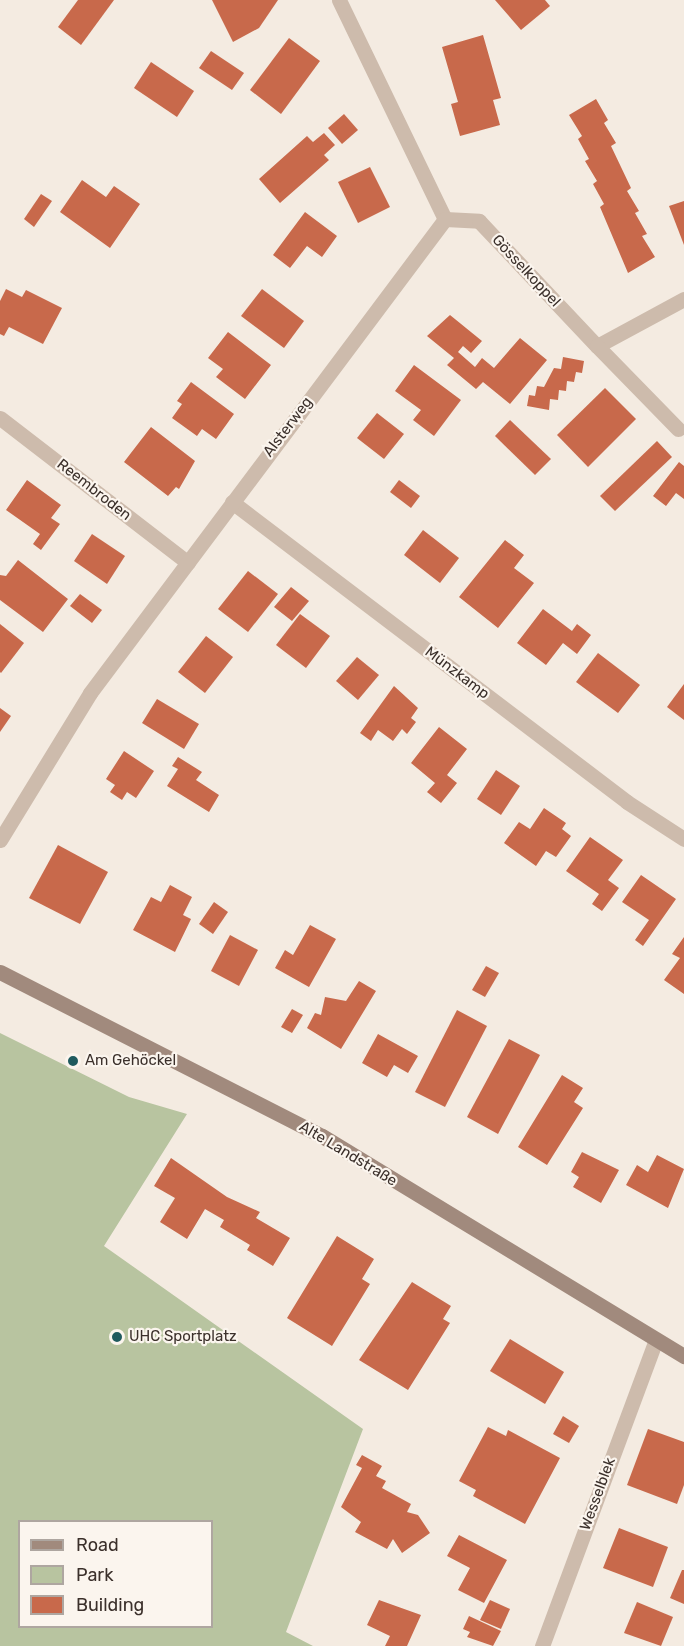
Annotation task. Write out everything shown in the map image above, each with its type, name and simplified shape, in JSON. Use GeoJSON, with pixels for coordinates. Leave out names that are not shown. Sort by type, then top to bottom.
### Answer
{"type":"FeatureCollection","features":[{"type":"Feature","properties":{"kind":"main road","name":"Alte Landstraße"},"geometry":{"type":"LineString","coordinates":[[0,972],[322,1136],[655,1342],[684,1356]]}},
{"type":"Feature","properties":{"kind":"street"},"geometry":{"type":"LineString","coordinates":[[345,3],[445,219]]}},
{"type":"Feature","properties":{"kind":"street","name":"Gösselkoppel"},"geometry":{"type":"LineString","coordinates":[[445,219],[479,221],[678,429]]}},
{"type":"Feature","properties":{"kind":"street","name":"Alsterweg"},"geometry":{"type":"LineString","coordinates":[[0,840],[90,693],[445,219]]}},
{"type":"Feature","properties":{"kind":"street"},"geometry":{"type":"LineString","coordinates":[[597,346],[684,299]]}},
{"type":"Feature","properties":{"kind":"street","name":"Reembroden"},"geometry":{"type":"LineString","coordinates":[[0,418],[188,563]]}},
{"type":"Feature","properties":{"kind":"street","name":"Münzkamp"},"geometry":{"type":"LineString","coordinates":[[232,502],[627,802],[684,839]]}},
{"type":"Feature","properties":{"kind":"street","name":"Wesselblek"},"geometry":{"type":"LineString","coordinates":[[542,1646],[655,1342]]}},
{"type":"Feature","properties":{"kind":"green space","name":"UHC Sportplatz"},"geometry":{"type":"Polygon","coordinates":[[[0,1033],[129,1097],[187,1114],[104,1246],[363,1429],[286,1632],[313,1646],[0,1646],[0,1033]]]}},
{"type":"Feature","properties":{"kind":"building"},"geometry":{"type":"Polygon","coordinates":[[[78,0],[114,0],[81,45],[58,27],[78,0]]]}},
{"type":"Feature","properties":{"kind":"building"},"geometry":{"type":"Polygon","coordinates":[[[212,0],[278,0],[259,28],[233,42],[212,0]]]}},
{"type":"Feature","properties":{"kind":"building"},"geometry":{"type":"Polygon","coordinates":[[[495,0],[545,0],[550,6],[521,30],[495,0]]]}},
{"type":"Feature","properties":{"kind":"building"},"geometry":{"type":"Polygon","coordinates":[[[483,35],[501,98],[493,100],[500,125],[460,136],[451,104],[458,102],[442,47],[483,35]]]}},
{"type":"Feature","properties":{"kind":"building"},"geometry":{"type":"Polygon","coordinates":[[[289,38],[320,61],[281,114],[250,90],[289,38]]]}},
{"type":"Feature","properties":{"kind":"building"},"geometry":{"type":"Polygon","coordinates":[[[211,51],[244,73],[232,90],[199,68],[211,51]]]}},
{"type":"Feature","properties":{"kind":"building"},"geometry":{"type":"Polygon","coordinates":[[[151,62],[194,91],[177,117],[134,88],[151,62]]]}},
{"type":"Feature","properties":{"kind":"building"},"geometry":{"type":"Polygon","coordinates":[[[596,99],[608,120],[604,123],[616,143],[611,146],[631,188],[627,191],[639,211],[635,213],[647,234],[642,236],[655,257],[628,273],[600,207],[604,204],[593,184],[597,181],[585,161],[589,159],[578,139],[582,136],[569,115],[596,99]]]}},
{"type":"Feature","properties":{"kind":"building"},"geometry":{"type":"Polygon","coordinates":[[[344,114],[358,130],[342,144],[328,128],[344,114]]]}},
{"type":"Feature","properties":{"kind":"building"},"geometry":{"type":"Polygon","coordinates":[[[324,133],[335,145],[324,155],[329,160],[280,203],[259,179],[307,136],[313,142],[324,133]]]}},
{"type":"Feature","properties":{"kind":"building"},"geometry":{"type":"Polygon","coordinates":[[[370,167],[390,207],[358,223],[338,182],[370,167]]]}},
{"type":"Feature","properties":{"kind":"building"},"geometry":{"type":"Polygon","coordinates":[[[82,180],[106,197],[114,186],[140,204],[110,248],[60,212],[82,180]]]}},
{"type":"Feature","properties":{"kind":"building"},"geometry":{"type":"Polygon","coordinates":[[[41,194],[52,201],[34,227],[24,219],[41,194]]]}},
{"type":"Feature","properties":{"kind":"building"},"geometry":{"type":"Polygon","coordinates":[[[684,201],[684,245],[669,206],[684,201]]]}},
{"type":"Feature","properties":{"kind":"building"},"geometry":{"type":"Polygon","coordinates":[[[305,212],[337,236],[322,257],[307,246],[290,268],[273,255],[305,212]]]}},
{"type":"Feature","properties":{"kind":"building"},"geometry":{"type":"Polygon","coordinates":[[[6,289],[22,297],[26,290],[62,308],[43,344],[9,327],[4,336],[0,334],[0,301],[6,289]]]}},
{"type":"Feature","properties":{"kind":"building"},"geometry":{"type":"Polygon","coordinates":[[[262,289],[304,321],[284,348],[241,316],[262,289]]]}},
{"type":"Feature","properties":{"kind":"building"},"geometry":{"type":"Polygon","coordinates":[[[450,315],[482,341],[471,353],[463,346],[458,352],[475,367],[482,358],[494,368],[520,338],[547,360],[510,404],[483,382],[476,389],[447,365],[454,358],[427,336],[450,315]]]}},
{"type":"Feature","properties":{"kind":"building"},"geometry":{"type":"Polygon","coordinates":[[[228,332],[271,365],[245,399],[216,377],[223,369],[208,358],[228,332]]]}},
{"type":"Feature","properties":{"kind":"building"},"geometry":{"type":"Polygon","coordinates":[[[563,357],[584,361],[582,373],[576,372],[574,382],[567,381],[566,391],[559,390],[558,400],[550,399],[549,410],[527,406],[529,395],[535,396],[537,386],[544,387],[554,368],[561,369],[563,357]]]}},
{"type":"Feature","properties":{"kind":"building"},"geometry":{"type":"Polygon","coordinates":[[[414,365],[461,400],[434,436],[413,420],[421,410],[395,391],[414,365]]]}},
{"type":"Feature","properties":{"kind":"building"},"geometry":{"type":"Polygon","coordinates":[[[191,382],[234,414],[216,439],[202,429],[197,436],[172,418],[182,404],[177,401],[191,382]]]}},
{"type":"Feature","properties":{"kind":"building"},"geometry":{"type":"Polygon","coordinates":[[[605,388],[636,419],[588,467],[557,435],[605,388]]]}},
{"type":"Feature","properties":{"kind":"building"},"geometry":{"type":"Polygon","coordinates":[[[377,413],[404,434],[384,459],[357,438],[377,413]]]}},
{"type":"Feature","properties":{"kind":"building"},"geometry":{"type":"Polygon","coordinates":[[[510,420],[551,459],[535,475],[495,436],[510,420]]]}},
{"type":"Feature","properties":{"kind":"building"},"geometry":{"type":"Polygon","coordinates":[[[151,427],[195,461],[179,489],[176,487],[168,496],[124,462],[151,427]]]}},
{"type":"Feature","properties":{"kind":"building"},"geometry":{"type":"Polygon","coordinates":[[[657,441],[672,457],[615,511],[600,496],[657,441]]]}},
{"type":"Feature","properties":{"kind":"building"},"geometry":{"type":"Polygon","coordinates":[[[679,462],[684,466],[684,499],[676,493],[666,506],[653,496],[679,462]]]}},
{"type":"Feature","properties":{"kind":"building"},"geometry":{"type":"Polygon","coordinates":[[[27,480],[61,505],[51,518],[60,524],[41,550],[33,544],[40,534],[6,510],[27,480]]]}},
{"type":"Feature","properties":{"kind":"building"},"geometry":{"type":"Polygon","coordinates":[[[399,480],[420,496],[411,508],[390,492],[399,480]]]}},
{"type":"Feature","properties":{"kind":"building"},"geometry":{"type":"Polygon","coordinates":[[[423,530],[459,558],[440,583],[404,555],[423,530]]]}},
{"type":"Feature","properties":{"kind":"building"},"geometry":{"type":"Polygon","coordinates":[[[92,534],[125,556],[107,584],[74,561],[92,534]]]}},
{"type":"Feature","properties":{"kind":"building"},"geometry":{"type":"Polygon","coordinates":[[[505,540],[524,555],[514,568],[534,583],[498,628],[459,597],[505,540]]]}},
{"type":"Feature","properties":{"kind":"building"},"geometry":{"type":"Polygon","coordinates":[[[18,560],[68,599],[43,632],[0,600],[0,575],[6,576],[18,560]]]}},
{"type":"Feature","properties":{"kind":"building"},"geometry":{"type":"Polygon","coordinates":[[[248,571],[278,594],[248,632],[218,609],[248,571]]]}},
{"type":"Feature","properties":{"kind":"building"},"geometry":{"type":"Polygon","coordinates":[[[291,587],[309,601],[292,621],[274,607],[291,587]]]}},
{"type":"Feature","properties":{"kind":"building"},"geometry":{"type":"Polygon","coordinates":[[[80,594],[102,610],[92,623],[70,606],[80,594]]]}},
{"type":"Feature","properties":{"kind":"building"},"geometry":{"type":"Polygon","coordinates":[[[543,609],[572,631],[577,624],[591,635],[577,654],[563,643],[546,665],[517,643],[543,609]]]}},
{"type":"Feature","properties":{"kind":"building"},"geometry":{"type":"Polygon","coordinates":[[[300,614],[330,636],[306,668],[276,645],[300,614]]]}},
{"type":"Feature","properties":{"kind":"building"},"geometry":{"type":"Polygon","coordinates":[[[0,624],[24,643],[1,673],[0,672],[0,624]]]}},
{"type":"Feature","properties":{"kind":"building"},"geometry":{"type":"Polygon","coordinates":[[[206,636],[233,657],[205,693],[178,672],[206,636]]]}},
{"type":"Feature","properties":{"kind":"building"},"geometry":{"type":"Polygon","coordinates":[[[598,653],[640,685],[618,713],[576,682],[598,653]]]}},
{"type":"Feature","properties":{"kind":"building"},"geometry":{"type":"Polygon","coordinates":[[[357,657],[379,675],[358,700],[336,681],[357,657]]]}},
{"type":"Feature","properties":{"kind":"building"},"geometry":{"type":"Polygon","coordinates":[[[684,684],[684,720],[667,707],[684,684]]]}},
{"type":"Feature","properties":{"kind":"building"},"geometry":{"type":"Polygon","coordinates":[[[394,686],[418,708],[411,718],[416,722],[407,734],[402,729],[393,741],[378,730],[371,741],[360,733],[394,686]]]}},
{"type":"Feature","properties":{"kind":"building"},"geometry":{"type":"Polygon","coordinates":[[[157,699],[199,724],[184,749],[142,723],[157,699]]]}},
{"type":"Feature","properties":{"kind":"building"},"geometry":{"type":"Polygon","coordinates":[[[0,708],[11,716],[0,732],[0,708]]]}},
{"type":"Feature","properties":{"kind":"building"},"geometry":{"type":"Polygon","coordinates":[[[439,727],[467,749],[447,775],[457,783],[441,803],[427,792],[435,783],[411,763],[439,727]]]}},
{"type":"Feature","properties":{"kind":"building"},"geometry":{"type":"Polygon","coordinates":[[[124,751],[154,771],[136,798],[127,792],[122,800],[110,792],[115,785],[106,779],[124,751]]]}},
{"type":"Feature","properties":{"kind":"building"},"geometry":{"type":"Polygon","coordinates":[[[178,757],[202,772],[196,780],[219,795],[209,812],[167,786],[178,769],[172,766],[178,757]]]}},
{"type":"Feature","properties":{"kind":"building"},"geometry":{"type":"Polygon","coordinates":[[[496,770],[520,786],[501,815],[477,799],[496,770]]]}},
{"type":"Feature","properties":{"kind":"building"},"geometry":{"type":"Polygon","coordinates":[[[544,808],[566,823],[562,829],[571,836],[556,857],[546,851],[536,866],[504,843],[519,822],[530,829],[544,808]]]}},
{"type":"Feature","properties":{"kind":"building"},"geometry":{"type":"Polygon","coordinates":[[[590,837],[623,860],[608,880],[619,888],[602,911],[592,904],[599,894],[566,871],[590,837]]]}},
{"type":"Feature","properties":{"kind":"building"},"geometry":{"type":"Polygon","coordinates":[[[58,845],[108,872],[80,924],[29,898],[58,845]]]}},
{"type":"Feature","properties":{"kind":"building"},"geometry":{"type":"Polygon","coordinates":[[[641,875],[676,899],[643,946],[635,940],[649,920],[622,902],[641,875]]]}},
{"type":"Feature","properties":{"kind":"building"},"geometry":{"type":"Polygon","coordinates":[[[170,885],[192,897],[183,915],[191,919],[175,952],[133,930],[151,897],[161,902],[170,885]]]}},
{"type":"Feature","properties":{"kind":"building"},"geometry":{"type":"Polygon","coordinates":[[[214,902],[228,912],[213,934],[199,924],[214,902]]]}},
{"type":"Feature","properties":{"kind":"building"},"geometry":{"type":"Polygon","coordinates":[[[310,925],[336,939],[309,987],[275,968],[285,950],[293,955],[310,925]]]}},
{"type":"Feature","properties":{"kind":"building"},"geometry":{"type":"Polygon","coordinates":[[[230,935],[258,950],[239,986],[211,971],[230,935]]]}},
{"type":"Feature","properties":{"kind":"building"},"geometry":{"type":"Polygon","coordinates":[[[684,937],[684,994],[664,980],[680,958],[672,954],[684,937]]]}},
{"type":"Feature","properties":{"kind":"building"},"geometry":{"type":"Polygon","coordinates":[[[486,966],[499,973],[485,997],[472,990],[486,966]]]}},
{"type":"Feature","properties":{"kind":"building"},"geometry":{"type":"Polygon","coordinates":[[[359,981],[376,991],[341,1049],[307,1028],[315,1013],[321,1015],[325,997],[346,1001],[359,981]]]}},
{"type":"Feature","properties":{"kind":"building"},"geometry":{"type":"Polygon","coordinates":[[[292,1009],[303,1015],[292,1033],[281,1027],[292,1009]]]}},
{"type":"Feature","properties":{"kind":"building"},"geometry":{"type":"Polygon","coordinates":[[[457,1010],[487,1026],[445,1107],[415,1092],[457,1010]]]}},
{"type":"Feature","properties":{"kind":"building"},"geometry":{"type":"Polygon","coordinates":[[[378,1034],[418,1056],[408,1073],[394,1065],[387,1077],[362,1063],[378,1034]]]}},
{"type":"Feature","properties":{"kind":"building"},"geometry":{"type":"Polygon","coordinates":[[[509,1039],[540,1055],[498,1134],[467,1117],[509,1039]]]}},
{"type":"Feature","properties":{"kind":"building"},"geometry":{"type":"Polygon","coordinates":[[[562,1075],[583,1088],[574,1102],[583,1108],[547,1165],[518,1147],[562,1075]]]}},
{"type":"Feature","properties":{"kind":"building"},"geometry":{"type":"Polygon","coordinates":[[[582,1152],[619,1170],[601,1203],[573,1187],[579,1177],[571,1172],[582,1152]]]}},
{"type":"Feature","properties":{"kind":"building"},"geometry":{"type":"Polygon","coordinates":[[[657,1155],[684,1169],[668,1208],[626,1185],[637,1165],[648,1172],[657,1155]]]}},
{"type":"Feature","properties":{"kind":"building"},"geometry":{"type":"Polygon","coordinates":[[[171,1158],[227,1197],[260,1212],[256,1218],[290,1238],[273,1266],[247,1250],[250,1245],[220,1227],[224,1220],[205,1209],[187,1239],[160,1222],[175,1198],[154,1186],[171,1158]]]}},
{"type":"Feature","properties":{"kind":"building"},"geometry":{"type":"Polygon","coordinates":[[[337,1236],[374,1259],[362,1279],[370,1284],[332,1346],[287,1318],[337,1236]]]}},
{"type":"Feature","properties":{"kind":"building"},"geometry":{"type":"Polygon","coordinates":[[[412,1282],[451,1306],[443,1319],[450,1323],[408,1390],[359,1360],[412,1282]]]}},
{"type":"Feature","properties":{"kind":"building"},"geometry":{"type":"Polygon","coordinates":[[[510,1339],[564,1372],[545,1404],[490,1371],[510,1339]]]}},
{"type":"Feature","properties":{"kind":"building"},"geometry":{"type":"Polygon","coordinates":[[[563,1416],[579,1426],[569,1443],[553,1434],[563,1416]]]}},
{"type":"Feature","properties":{"kind":"building"},"geometry":{"type":"Polygon","coordinates":[[[488,1427],[506,1436],[508,1430],[560,1458],[525,1524],[473,1496],[476,1490],[459,1481],[488,1427]]]}},
{"type":"Feature","properties":{"kind":"building"},"geometry":{"type":"Polygon","coordinates":[[[648,1429],[684,1442],[684,1485],[677,1504],[627,1485],[648,1429]]]}},
{"type":"Feature","properties":{"kind":"building"},"geometry":{"type":"Polygon","coordinates":[[[362,1455],[382,1466],[376,1476],[386,1481],[382,1488],[411,1504],[407,1512],[418,1515],[430,1533],[402,1553],[393,1539],[387,1549],[355,1532],[361,1522],[341,1507],[362,1468],[356,1465],[362,1455]]]}},
{"type":"Feature","properties":{"kind":"building"},"geometry":{"type":"Polygon","coordinates":[[[619,1528],[668,1547],[653,1587],[603,1568],[619,1528]]]}},
{"type":"Feature","properties":{"kind":"building"},"geometry":{"type":"Polygon","coordinates":[[[459,1535],[507,1560],[484,1603],[458,1590],[470,1568],[447,1556],[459,1535]]]}},
{"type":"Feature","properties":{"kind":"building"},"geometry":{"type":"Polygon","coordinates":[[[684,1570],[684,1604],[670,1598],[684,1570]]]}},
{"type":"Feature","properties":{"kind":"building"},"geometry":{"type":"Polygon","coordinates":[[[379,1600],[421,1615],[407,1646],[385,1646],[390,1636],[367,1625],[379,1600]]]}},
{"type":"Feature","properties":{"kind":"building"},"geometry":{"type":"Polygon","coordinates":[[[490,1600],[510,1609],[501,1629],[480,1620],[490,1600]]]}},
{"type":"Feature","properties":{"kind":"building"},"geometry":{"type":"Polygon","coordinates":[[[637,1602],[673,1617],[661,1646],[624,1633],[637,1602]]]}},
{"type":"Feature","properties":{"kind":"building"},"geometry":{"type":"Polygon","coordinates":[[[469,1616],[501,1631],[493,1646],[467,1637],[470,1632],[463,1629],[469,1616]]]}},
{"type":"Feature","properties":{"kind":"place","name":"Am Gehöckel"},"geometry":{"type":"Point","coordinates":[73,1061]}},
{"type":"Feature","properties":{"kind":"place","name":"UHC Sportplatz"},"geometry":{"type":"Point","coordinates":[117,1337]}}]}
